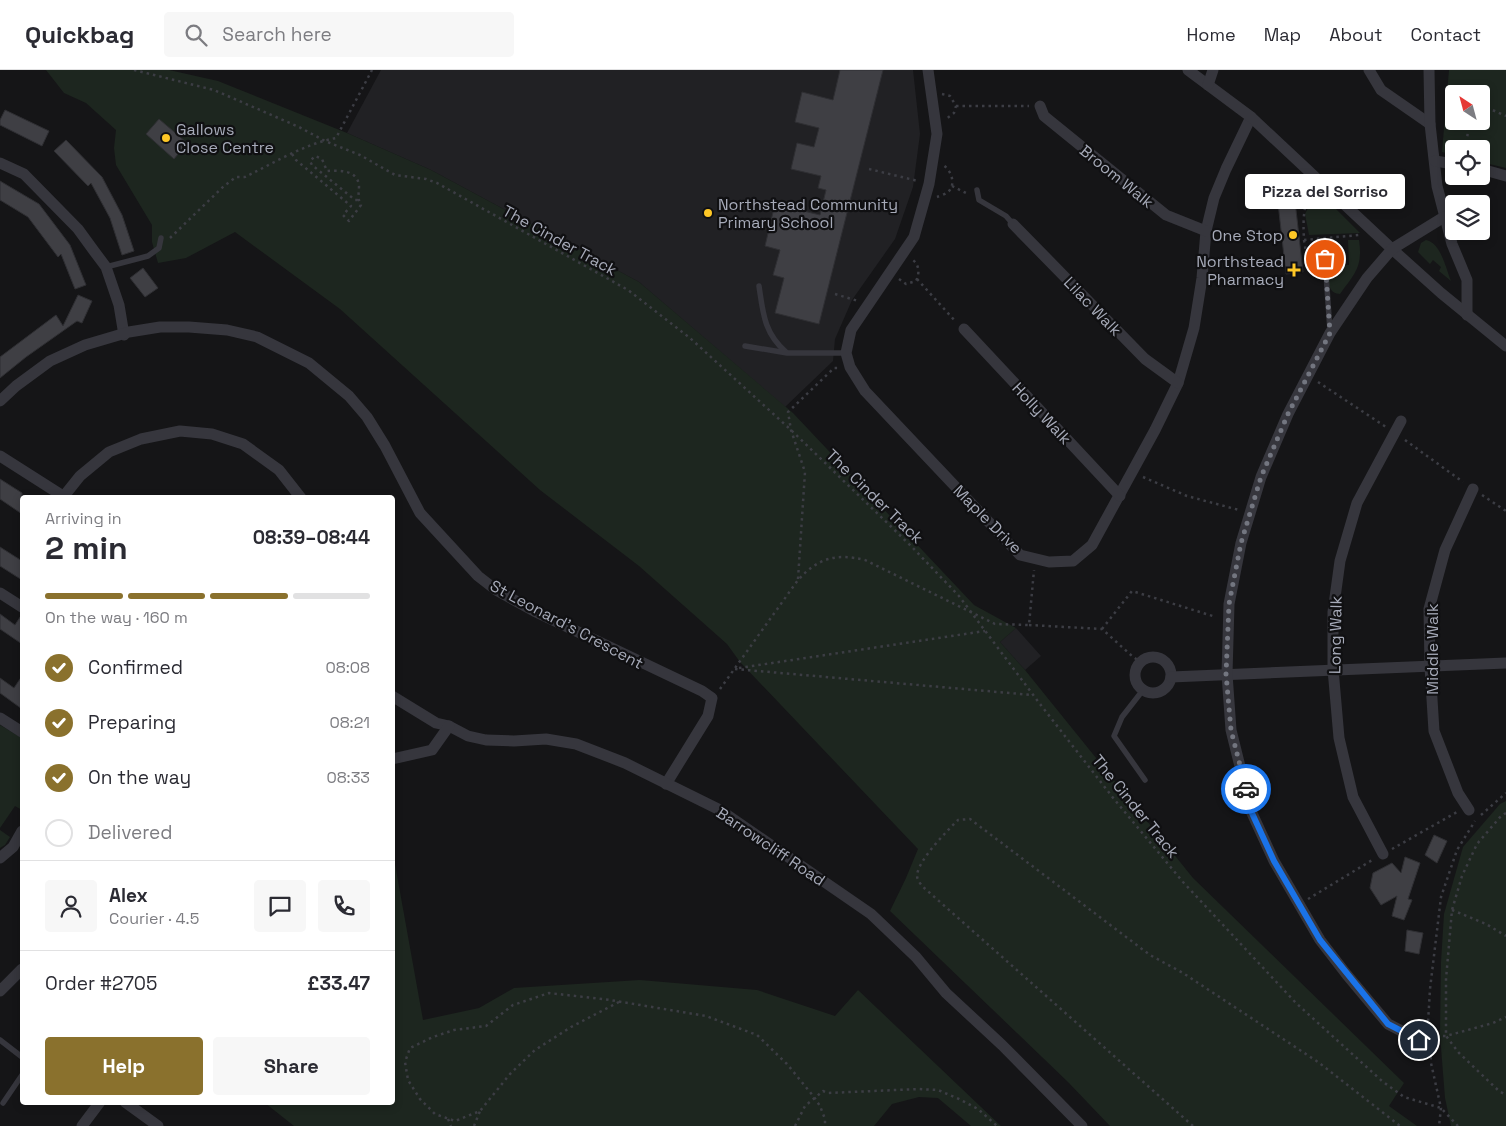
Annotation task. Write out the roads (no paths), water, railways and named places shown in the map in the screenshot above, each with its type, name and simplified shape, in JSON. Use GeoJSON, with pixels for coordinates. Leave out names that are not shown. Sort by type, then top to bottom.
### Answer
{"type":"FeatureCollection","features":[{"type":"Feature","properties":{"kind":"street","name":"Maple Drive"},"geometry":{"type":"LineString","coordinates":[[928,70],[937,134],[929,184],[914,237],[851,330],[846,353],[850,367],[865,391],[1020,555],[1049,562],[1073,560],[1092,545],[1120,496],[1178,383],[1194,328],[1202,278],[1206,231],[1214,198],[1251,117]]}},
{"type":"Feature","properties":{"kind":"street"},"geometry":{"type":"LineString","coordinates":[[1188,70],[1251,117],[1392,249],[1467,315],[1506,346]]}},
{"type":"Feature","properties":{"kind":"street"},"geometry":{"type":"LineString","coordinates":[[1208,85],[1213,70]]}},
{"type":"Feature","properties":{"kind":"street"},"geometry":{"type":"LineString","coordinates":[[1369,70],[1381,90],[1430,124]]}},
{"type":"Feature","properties":{"kind":"street"},"geometry":{"type":"LineString","coordinates":[[1430,70],[1430,124],[1437,186],[1444,217],[1467,280],[1467,315]]}},
{"type":"Feature","properties":{"kind":"street","name":"Broom Walk"},"geometry":{"type":"LineString","coordinates":[[1040,106],[1044,116],[1166,215],[1206,231]]}},
{"type":"Feature","properties":{"kind":"street"},"geometry":{"type":"LineString","coordinates":[[1435,161],[1445,163]]}},
{"type":"Feature","properties":{"kind":"street"},"geometry":{"type":"LineString","coordinates":[[0,163],[24,174],[78,229],[106,267],[119,305],[124,335]]}},
{"type":"Feature","properties":{"kind":"street"},"geometry":{"type":"LineString","coordinates":[[1490,172],[1506,176]]}},
{"type":"Feature","properties":{"kind":"street"},"geometry":{"type":"LineString","coordinates":[[1424,1038],[1388,1024],[1346,975],[1320,940],[1274,861],[1251,811],[1231,730],[1226,674],[1229,604],[1241,543],[1261,477],[1288,414],[1330,333],[1367,278],[1392,249],[1444,217]]}},
{"type":"Feature","properties":{"kind":"street","name":"Lilac Walk"},"geometry":{"type":"LineString","coordinates":[[1013,224],[1145,359],[1178,383]]}},
{"type":"Feature","properties":{"kind":"street","name":"St Leonard's Crescent"},"geometry":{"type":"LineString","coordinates":[[0,401],[16,386],[50,361],[86,345],[129,332],[160,327],[226,330],[257,337],[309,364],[349,396],[367,417],[385,446],[420,513],[478,576],[496,590],[534,611],[702,691],[712,698],[708,716],[666,784]]}},
{"type":"Feature","properties":{"kind":"street","name":"Holly Walk"},"geometry":{"type":"LineString","coordinates":[[964,329],[1120,496]]}},
{"type":"Feature","properties":{"kind":"street","name":"Long Walk"},"geometry":{"type":"LineString","coordinates":[[1383,854],[1353,797],[1339,738],[1333,670],[1333,612],[1340,561],[1357,503],[1401,421]]}},
{"type":"Feature","properties":{"kind":"street"},"geometry":{"type":"LineString","coordinates":[[66,495],[80,476],[109,452],[141,439],[180,431],[212,434],[243,444],[280,470],[299,495]]}},
{"type":"Feature","properties":{"kind":"street"},"geometry":{"type":"LineString","coordinates":[[0,456],[62,495]]}},
{"type":"Feature","properties":{"kind":"street","name":"Middle Walk"},"geometry":{"type":"LineString","coordinates":[[1469,810],[1458,793],[1434,731],[1429,610],[1444,550],[1473,489]]}},
{"type":"Feature","properties":{"kind":"street"},"geometry":{"type":"LineString","coordinates":[[0,593],[20,606]]}},
{"type":"Feature","properties":{"kind":"street"},"geometry":{"type":"LineString","coordinates":[[1152,657],[1164,660],[1171,670],[1171,677],[1166,688],[1155,693],[1139,687],[1135,672],[1140,662],[1152,657]]}},
{"type":"Feature","properties":{"kind":"street"},"geometry":{"type":"LineString","coordinates":[[1171,677],[1506,663]]}},
{"type":"Feature","properties":{"kind":"street","name":"Barrowcliff Road"},"geometry":{"type":"LineString","coordinates":[[395,698],[436,723],[449,726],[468,736],[486,740],[546,739],[576,744],[625,763],[720,810],[871,914],[916,957],[946,993],[1002,1045],[1082,1126]]}},
{"type":"Feature","properties":{"kind":"street"},"geometry":{"type":"LineString","coordinates":[[0,718],[20,731]]}},
{"type":"Feature","properties":{"kind":"street"},"geometry":{"type":"LineString","coordinates":[[395,758],[432,750],[449,726]]}},
{"type":"Feature","properties":{"kind":"street"},"geometry":{"type":"LineString","coordinates":[[0,858],[13,848],[20,835]]}},
{"type":"Feature","properties":{"kind":"street"},"geometry":{"type":"LineString","coordinates":[[0,991],[20,971]]}},
{"type":"Feature","properties":{"kind":"street"},"geometry":{"type":"LineString","coordinates":[[82,1126],[98,1105]]}},
{"type":"Feature","properties":{"kind":"street"},"geometry":{"type":"LineString","coordinates":[[129,1105],[158,1126]]}},
{"type":"Feature","properties":{"kind":"lane"},"geometry":{"type":"LineString","coordinates":[[977,190],[979,200],[1006,216],[1013,224]]}},
{"type":"Feature","properties":{"kind":"lane"},"geometry":{"type":"LineString","coordinates":[[106,267],[148,256],[159,248],[161,238]]}},
{"type":"Feature","properties":{"kind":"lane"},"geometry":{"type":"LineString","coordinates":[[1330,333],[1325,259],[1339,258]]}},
{"type":"Feature","properties":{"kind":"lane"},"geometry":{"type":"LineString","coordinates":[[760,286],[763,313],[769,333],[787,353]]}},
{"type":"Feature","properties":{"kind":"lane"},"geometry":{"type":"LineString","coordinates":[[745,346],[787,353],[846,353]]}},
{"type":"Feature","properties":{"kind":"lane"},"geometry":{"type":"LineString","coordinates":[[1143,690],[1122,717],[1114,736],[1145,780]]}},
{"type":"Feature","properties":{"kind":"lane"},"geometry":{"type":"LineString","coordinates":[[0,1040],[20,1055]]}},
{"type":"Feature","properties":{"kind":"lane"},"geometry":{"type":"LineString","coordinates":[[2,1103],[20,1078]]}},
{"type":"Feature","properties":{"kind":"place","name":"Gallows Close Centre"},"geometry":{"type":"Point","coordinates":[166,138]}},
{"type":"Feature","properties":{"kind":"place","name":"Northstead Community Primary School"},"geometry":{"type":"Point","coordinates":[708,213]}},
{"type":"Feature","properties":{"kind":"place","name":"One Stop"},"geometry":{"type":"Point","coordinates":[1293,235]}},
{"type":"Feature","properties":{"kind":"place","name":"Pizza del Sorriso"},"geometry":{"type":"Point","coordinates":[1325,259]}},
{"type":"Feature","properties":{"kind":"place","name":"Northstead Pharmacy"},"geometry":{"type":"Point","coordinates":[1294,270]}}]}
